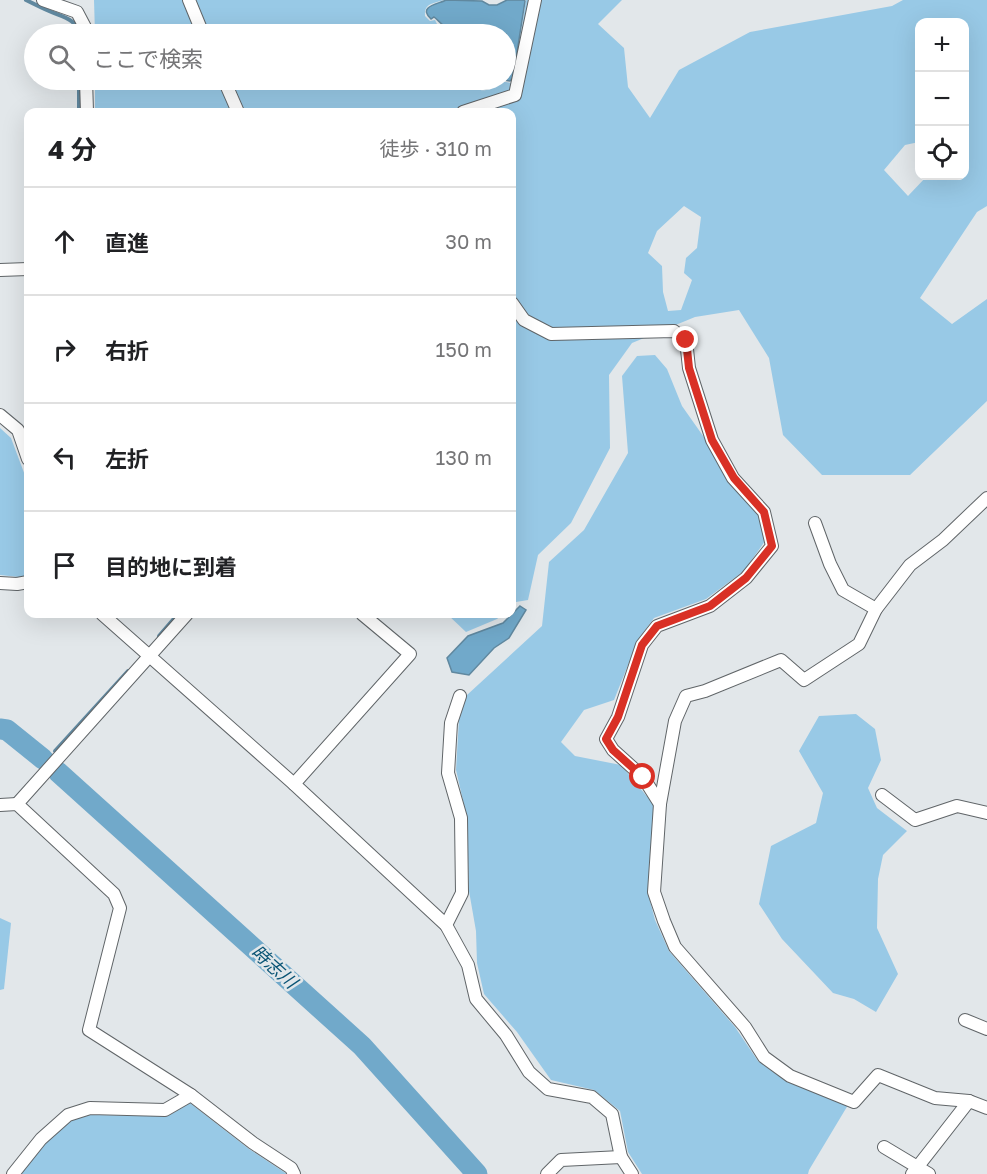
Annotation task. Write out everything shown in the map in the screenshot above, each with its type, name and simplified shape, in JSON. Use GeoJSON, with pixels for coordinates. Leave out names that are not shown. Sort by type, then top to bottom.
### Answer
{"type":"FeatureCollection","features":[{"type":"Feature","properties":{"kind":"street"},"geometry":{"type":"LineString","coordinates":[[43,0],[77,12],[83,24]]}},
{"type":"Feature","properties":{"kind":"street"},"geometry":{"type":"LineString","coordinates":[[189,0],[199,24]]}},
{"type":"Feature","properties":{"kind":"street"},"geometry":{"type":"LineString","coordinates":[[475,108],[515,95],[535,0]]}},
{"type":"Feature","properties":{"kind":"street"},"geometry":{"type":"LineString","coordinates":[[86,90],[87,108]]}},
{"type":"Feature","properties":{"kind":"street"},"geometry":{"type":"LineString","coordinates":[[228,90],[236,108]]}},
{"type":"Feature","properties":{"kind":"street"},"geometry":{"type":"LineString","coordinates":[[0,270],[24,269]]}},
{"type":"Feature","properties":{"kind":"street"},"geometry":{"type":"LineString","coordinates":[[516,309],[524,320],[551,334],[674,331],[686,340],[689,368],[712,440],[734,478],[764,512],[772,546],[746,578],[710,606],[657,626],[642,645],[618,717],[606,739],[613,750],[643,777],[660,804]]}},
{"type":"Feature","properties":{"kind":"street"},"geometry":{"type":"LineString","coordinates":[[0,415],[18,430],[24,447]]}},
{"type":"Feature","properties":{"kind":"street"},"geometry":{"type":"LineString","coordinates":[[987,498],[944,540],[910,565],[876,609],[859,644],[804,680],[781,660],[705,691],[686,696],[675,721],[660,804],[654,892],[675,947],[745,1027],[764,1057],[790,1076],[854,1102],[878,1075],[935,1098],[969,1101],[987,1108]]}},
{"type":"Feature","properties":{"kind":"street"},"geometry":{"type":"LineString","coordinates":[[815,523],[830,564],[843,590],[876,609]]}},
{"type":"Feature","properties":{"kind":"street"},"geometry":{"type":"LineString","coordinates":[[0,583],[24,583]]}},
{"type":"Feature","properties":{"kind":"street"},"geometry":{"type":"LineString","coordinates":[[106,618],[294,784],[446,925],[468,965],[476,999],[506,1035],[529,1071],[548,1089],[592,1097],[612,1114],[621,1157],[632,1174]]}},
{"type":"Feature","properties":{"kind":"street"},"geometry":{"type":"LineString","coordinates":[[0,805],[17,804],[183,618]]}},
{"type":"Feature","properties":{"kind":"street"},"geometry":{"type":"LineString","coordinates":[[294,784],[410,654],[367,618]]}},
{"type":"Feature","properties":{"kind":"street"},"geometry":{"type":"LineString","coordinates":[[446,925],[462,893],[461,818],[448,772],[451,723],[460,696]]}},
{"type":"Feature","properties":{"kind":"street"},"geometry":{"type":"LineString","coordinates":[[882,795],[915,820],[957,806],[987,813]]}},
{"type":"Feature","properties":{"kind":"street"},"geometry":{"type":"LineString","coordinates":[[17,804],[114,894],[120,908],[89,1030],[191,1095],[253,1143],[291,1168],[294,1174]]}},
{"type":"Feature","properties":{"kind":"street"},"geometry":{"type":"LineString","coordinates":[[965,1020],[987,1029]]}},
{"type":"Feature","properties":{"kind":"street"},"geometry":{"type":"LineString","coordinates":[[13,1174],[41,1138],[68,1114],[90,1108],[165,1110],[191,1095]]}},
{"type":"Feature","properties":{"kind":"street"},"geometry":{"type":"LineString","coordinates":[[915,1171],[969,1101]]}},
{"type":"Feature","properties":{"kind":"street"},"geometry":{"type":"LineString","coordinates":[[884,1147],[915,1171],[929,1174]]}},
{"type":"Feature","properties":{"kind":"street"},"geometry":{"type":"LineString","coordinates":[[547,1174],[561,1160],[621,1157]]}},
{"type":"Feature","properties":{"kind":"shaded area"},"geometry":{"type":"Polygon","coordinates":[[[94,0],[443,0],[428,6],[425,12],[425,16],[430,21],[435,20],[437,24],[95,24],[94,0]]]}},
{"type":"Feature","properties":{"kind":"shaded area"},"geometry":{"type":"Polygon","coordinates":[[[446,0],[482,1],[489,5],[497,5],[507,0],[524,0],[516,59],[516,24],[442,24],[434,17],[431,19],[427,15],[426,11],[434,4],[446,0]]]}},
{"type":"Feature","properties":{"kind":"shaded area"},"geometry":{"type":"Polygon","coordinates":[[[526,0],[622,0],[598,24],[624,48],[628,87],[650,118],[679,70],[750,32],[892,6],[903,0],[987,0],[987,206],[977,212],[920,298],[952,324],[987,299],[987,401],[910,475],[822,475],[783,435],[769,358],[739,310],[695,317],[632,343],[609,375],[610,448],[571,523],[538,555],[528,600],[516,602],[516,108],[95,108],[95,90],[516,90],[516,66],[526,0]],[[684,206],[657,231],[648,253],[662,266],[663,292],[668,311],[681,310],[692,280],[684,273],[686,258],[697,248],[701,217],[684,206]]]}},
{"type":"Feature","properties":{"kind":"shaded area"},"geometry":{"type":"Polygon","coordinates":[[[655,355],[667,369],[682,406],[758,514],[765,541],[744,571],[706,599],[654,618],[638,640],[614,700],[584,710],[561,742],[575,756],[621,765],[654,805],[648,893],[655,920],[669,951],[735,1027],[758,1061],[787,1082],[848,1105],[808,1174],[642,1174],[628,1152],[620,1111],[594,1090],[551,1080],[517,1032],[484,994],[477,963],[476,931],[469,891],[467,818],[456,770],[459,719],[467,695],[542,626],[549,562],[584,530],[628,453],[622,376],[637,356],[655,355]]]}},
{"type":"Feature","properties":{"kind":"shaded area"},"geometry":{"type":"Polygon","coordinates":[[[0,428],[11,438],[24,472],[24,576],[0,575],[0,428]]]}},
{"type":"Feature","properties":{"kind":"shaded area"},"geometry":{"type":"Polygon","coordinates":[[[520,606],[526,610],[509,638],[494,648],[469,675],[452,672],[447,658],[468,636],[503,623],[508,618],[516,618],[516,610],[520,606]]]}},
{"type":"Feature","properties":{"kind":"shaded area"},"geometry":{"type":"Polygon","coordinates":[[[451,618],[498,618],[497,619],[466,632],[451,618]]]}},
{"type":"Feature","properties":{"kind":"shaded area"},"geometry":{"type":"Polygon","coordinates":[[[856,714],[875,729],[881,760],[868,788],[877,808],[907,831],[883,855],[878,879],[877,928],[898,974],[876,1012],[854,999],[833,993],[782,939],[759,904],[771,846],[816,823],[823,793],[799,751],[819,716],[856,714]]]}},
{"type":"Feature","properties":{"kind":"shaded area"},"geometry":{"type":"Polygon","coordinates":[[[0,918],[11,923],[4,989],[0,990],[0,918]]]}},
{"type":"Feature","properties":{"kind":"shaded area"},"geometry":{"type":"Polygon","coordinates":[[[190,1103],[249,1149],[287,1174],[21,1174],[45,1143],[73,1119],[91,1115],[168,1116],[190,1103]]]}},
{"type":"Feature","properties":{"kind":"waterway"},"geometry":{"type":"LineString","coordinates":[[26,0],[75,24]]}},
{"type":"Feature","properties":{"kind":"waterway"},"geometry":{"type":"LineString","coordinates":[[79,90],[79,108]]}},
{"type":"Feature","properties":{"kind":"waterway"},"geometry":{"type":"LineString","coordinates":[[159,636],[175,618]]}},
{"type":"Feature","properties":{"kind":"waterway"},"geometry":{"type":"LineString","coordinates":[[55,751],[128,671]]}},
{"type":"Feature","properties":{"kind":"waterway","name":"時志川"},"geometry":{"type":"LineString","coordinates":[[0,729],[7,730],[43,759]]}},
{"type":"Feature","properties":{"kind":"waterway","name":"時志川"},"geometry":{"type":"LineString","coordinates":[[58,772],[362,1046],[477,1174]]}},
{"type":"Feature","properties":{"kind":"route"},"geometry":{"type":"LineString","coordinates":[[643,777],[613,750],[606,739],[618,717],[642,645],[657,626],[710,606],[746,578],[772,546],[764,512],[734,478],[712,440],[689,368],[686,340]]}}]}
